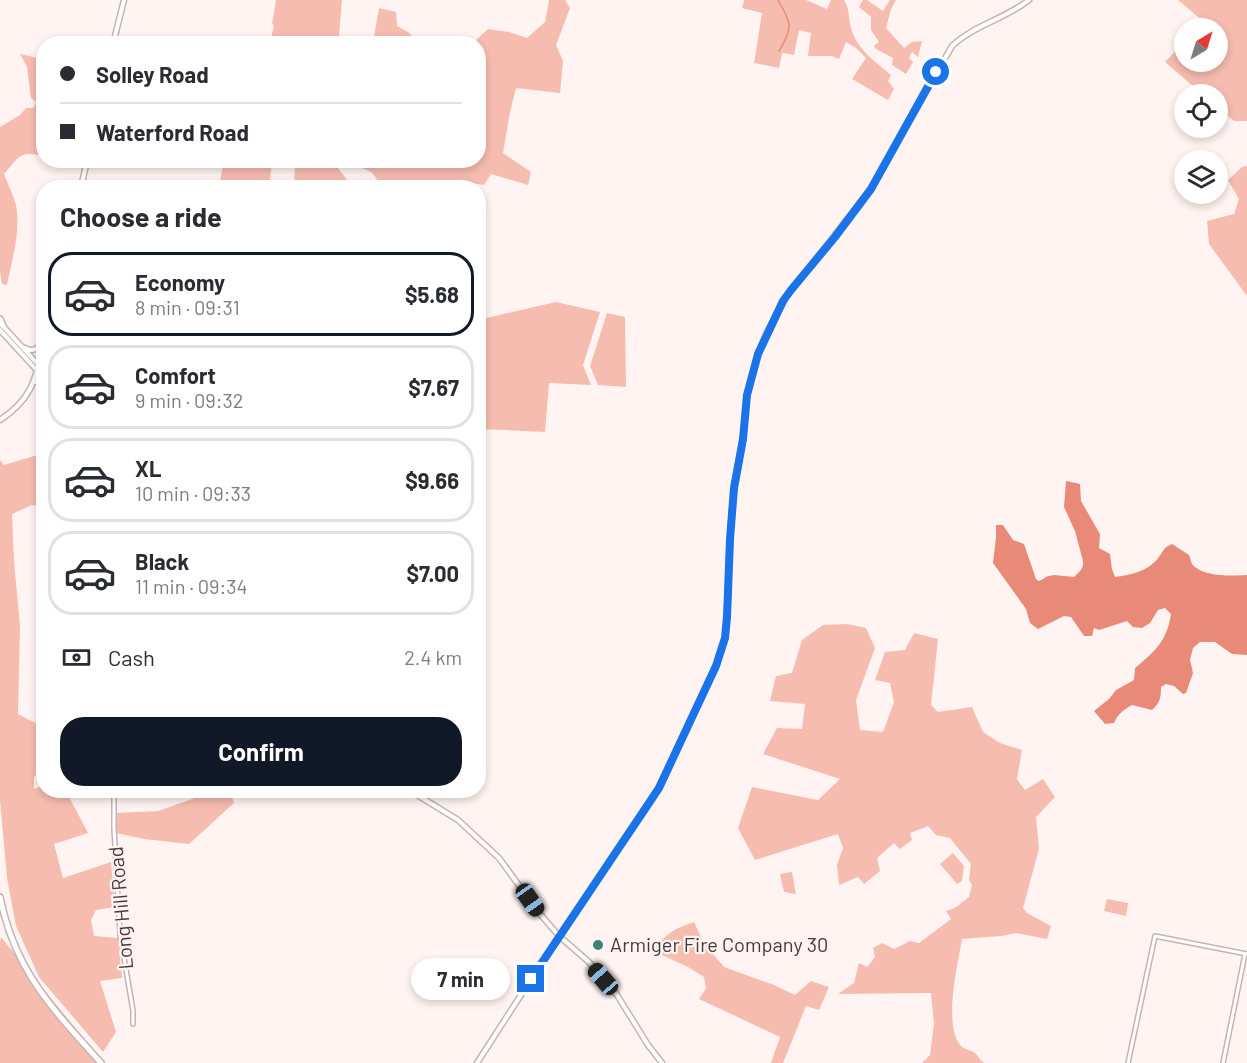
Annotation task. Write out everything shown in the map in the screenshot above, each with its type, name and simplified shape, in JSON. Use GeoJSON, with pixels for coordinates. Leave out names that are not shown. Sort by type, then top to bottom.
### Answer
{"type":"FeatureCollection","features":[{"type":"Feature","properties":{"kind":"highway"},"geometry":{"type":"LineString","coordinates":[[0,897],[14,943],[33,982],[54,1010],[101,1063]]}},
{"type":"Feature","properties":{"kind":"main road"},"geometry":{"type":"LineString","coordinates":[[116,36],[124,0]]}},
{"type":"Feature","properties":{"kind":"main road"},"geometry":{"type":"LineString","coordinates":[[477,1063],[659,788],[710,680],[722,648],[727,617],[734,488],[743,439],[747,395],[758,354],[783,301],[873,186],[952,46],[973,30],[1012,12],[1029,0]]}},
{"type":"Feature","properties":{"kind":"main road"},"geometry":{"type":"LineString","coordinates":[[1,324],[36,365]]}},
{"type":"Feature","properties":{"kind":"main road"},"geometry":{"type":"LineString","coordinates":[[1,324],[36,366]]}},
{"type":"Feature","properties":{"kind":"main road"},"geometry":{"type":"LineString","coordinates":[[20,344],[28,350],[36,348]]}},
{"type":"Feature","properties":{"kind":"main road"},"geometry":{"type":"LineString","coordinates":[[0,420],[22,403],[36,374]]}},
{"type":"Feature","properties":{"kind":"main road"},"geometry":{"type":"LineString","coordinates":[[423,798],[458,819],[508,868],[540,914],[559,936],[589,962],[617,995],[662,1063]]}},
{"type":"Feature","properties":{"kind":"street","name":"Long Hill Road"},"geometry":{"type":"LineString","coordinates":[[114,798],[120,938],[134,1024]]}},
{"type":"Feature","properties":{"kind":"street"},"geometry":{"type":"LineString","coordinates":[[1128,1063],[1155,936],[1246,954],[1223,1063]]}},
{"type":"Feature","properties":{"kind":"shaded area"},"geometry":{"type":"Polygon","coordinates":[[[276,0],[342,0],[339,36],[272,36],[274,25],[272,24],[276,0]]]}},
{"type":"Feature","properties":{"kind":"shaded area"},"geometry":{"type":"Polygon","coordinates":[[[549,0],[565,0],[570,8],[556,45],[563,61],[560,93],[516,88],[510,112],[503,153],[531,172],[528,185],[491,174],[486,182],[486,180],[378,180],[371,172],[362,168],[486,168],[486,36],[480,36],[488,29],[527,38],[545,22],[549,0]]]}},
{"type":"Feature","properties":{"kind":"shaded area"},"geometry":{"type":"Polygon","coordinates":[[[744,0],[806,0],[827,9],[831,0],[844,0],[851,28],[858,43],[891,75],[888,81],[894,89],[888,100],[852,79],[866,58],[846,42],[839,59],[832,56],[808,56],[811,33],[799,30],[794,55],[782,53],[779,68],[754,63],[762,13],[742,8],[744,0]]]}},
{"type":"Feature","properties":{"kind":"shaded area"},"geometry":{"type":"Polygon","coordinates":[[[863,0],[867,0],[883,11],[890,0],[896,0],[886,28],[904,48],[912,42],[922,41],[918,57],[912,52],[909,58],[913,62],[906,74],[892,65],[893,58],[874,46],[879,42],[871,30],[871,17],[859,7],[863,0]]]}},
{"type":"Feature","properties":{"kind":"shaded area"},"geometry":{"type":"Polygon","coordinates":[[[1178,0],[1247,0],[1247,121],[1234,121],[1228,116],[1228,84],[1190,84],[1177,72],[1228,72],[1228,18],[1199,18],[1178,0]]]}},
{"type":"Feature","properties":{"kind":"shaded area"},"geometry":{"type":"Polygon","coordinates":[[[379,8],[396,12],[397,26],[412,36],[374,36],[379,8]]]}},
{"type":"Feature","properties":{"kind":"shaded area"},"geometry":{"type":"Polygon","coordinates":[[[1174,53],[1174,70],[1165,62],[1174,53]]]}},
{"type":"Feature","properties":{"kind":"shaded area"},"geometry":{"type":"Polygon","coordinates":[[[20,54],[36,57],[36,102],[31,98],[27,67],[20,54]]]}},
{"type":"Feature","properties":{"kind":"shaded area"},"geometry":{"type":"Polygon","coordinates":[[[36,102],[36,154],[20,156],[4,174],[15,201],[17,215],[15,245],[7,285],[2,284],[0,271],[0,127],[20,115],[26,108],[33,108],[36,102]]]}},
{"type":"Feature","properties":{"kind":"shaded area"},"geometry":{"type":"Polygon","coordinates":[[[1247,166],[1247,296],[1209,244],[1207,221],[1234,214],[1239,199],[1228,180],[1242,167],[1247,166]]]}},
{"type":"Feature","properties":{"kind":"shaded area"},"geometry":{"type":"Polygon","coordinates":[[[223,168],[271,168],[270,180],[220,180],[223,168]]]}},
{"type":"Feature","properties":{"kind":"shaded area"},"geometry":{"type":"Polygon","coordinates":[[[295,168],[338,168],[347,180],[294,180],[295,168]]]}},
{"type":"Feature","properties":{"kind":"shaded area"},"geometry":{"type":"Polygon","coordinates":[[[556,302],[600,312],[583,365],[591,385],[549,383],[545,432],[486,429],[486,318],[556,302]]]}},
{"type":"Feature","properties":{"kind":"shaded area"},"geometry":{"type":"Polygon","coordinates":[[[607,313],[625,317],[626,387],[598,385],[590,366],[607,313]]]}},
{"type":"Feature","properties":{"kind":"shaded area"},"geometry":{"type":"Polygon","coordinates":[[[36,455],[36,506],[32,505],[12,514],[20,626],[18,714],[36,723],[34,789],[36,788],[36,798],[70,798],[88,833],[54,844],[63,878],[111,862],[115,907],[96,910],[91,920],[94,936],[118,938],[122,978],[100,981],[116,1032],[103,1052],[39,977],[16,926],[7,878],[0,800],[0,460],[4,465],[36,455]]]}},
{"type":"Feature","properties":{"kind":"shaded area"},"geometry":{"type":"Polygon","coordinates":[[[1066,481],[1080,484],[1081,501],[1100,534],[1099,548],[1110,554],[1115,577],[1145,569],[1172,544],[1189,555],[1192,564],[1203,571],[1218,575],[1247,575],[1247,655],[1232,654],[1215,642],[1200,642],[1193,648],[1190,660],[1193,673],[1186,693],[1183,694],[1174,686],[1166,684],[1161,687],[1160,700],[1152,710],[1132,705],[1121,712],[1114,723],[1105,724],[1094,711],[1116,690],[1134,680],[1135,668],[1154,651],[1163,638],[1171,614],[1165,608],[1158,610],[1150,623],[1142,628],[1133,627],[1127,621],[1099,630],[1094,628],[1092,636],[1084,636],[1071,617],[1064,616],[1038,629],[1030,623],[1026,609],[993,563],[996,525],[1003,525],[1013,540],[1024,544],[1036,579],[1039,581],[1054,575],[1074,577],[1079,572],[1083,561],[1075,531],[1064,507],[1066,481]]]}},
{"type":"Feature","properties":{"kind":"shaded area"},"geometry":{"type":"Polygon","coordinates":[[[847,624],[866,628],[875,648],[856,700],[860,730],[883,732],[894,702],[890,683],[875,680],[885,652],[905,650],[914,633],[938,639],[931,705],[938,712],[972,707],[983,732],[1000,743],[1022,750],[1017,779],[1025,790],[1043,779],[1055,797],[1036,817],[1039,849],[1023,908],[1027,913],[1051,926],[1047,939],[1016,933],[962,939],[953,995],[953,1026],[956,1038],[962,1047],[975,1053],[985,1063],[922,1063],[930,1055],[934,1024],[931,993],[838,994],[854,983],[859,963],[867,967],[875,957],[873,948],[882,943],[894,949],[910,941],[919,943],[951,919],[946,911],[955,908],[969,897],[972,885],[969,880],[971,864],[950,838],[936,835],[928,826],[910,833],[912,840],[900,849],[894,843],[877,858],[880,871],[864,884],[858,877],[839,885],[837,865],[843,848],[838,834],[755,860],[738,828],[752,787],[818,800],[840,779],[763,754],[777,728],[802,729],[805,704],[770,701],[776,676],[792,673],[802,640],[823,625],[847,624]]]}},
{"type":"Feature","properties":{"kind":"shaded area"},"geometry":{"type":"Polygon","coordinates":[[[195,798],[233,798],[234,803],[189,844],[116,833],[115,813],[158,811],[195,798]]]}},
{"type":"Feature","properties":{"kind":"shaded area"},"geometry":{"type":"Polygon","coordinates":[[[953,853],[964,866],[962,881],[957,884],[940,864],[953,853]]]}},
{"type":"Feature","properties":{"kind":"shaded area"},"geometry":{"type":"Polygon","coordinates":[[[792,872],[796,894],[784,892],[780,874],[792,872]]]}},
{"type":"Feature","properties":{"kind":"shaded area"},"geometry":{"type":"Polygon","coordinates":[[[1107,899],[1128,903],[1126,916],[1104,911],[1107,899]]]}},
{"type":"Feature","properties":{"kind":"shaded area"},"geometry":{"type":"Polygon","coordinates":[[[694,922],[703,942],[724,967],[795,995],[811,981],[829,987],[819,1010],[806,1006],[783,1063],[771,1063],[780,1037],[699,999],[706,988],[704,977],[653,951],[671,932],[694,922]]]}},
{"type":"Feature","properties":{"kind":"shaded area"},"geometry":{"type":"Polygon","coordinates":[[[1,937],[104,1063],[0,1063],[1,937]]]}},
{"type":"Feature","properties":{"kind":"waterway"},"geometry":{"type":"LineString","coordinates":[[778,0],[789,25],[787,36],[779,51]]}},
{"type":"Feature","properties":{"kind":"place","name":"Armiger Fire Company 30"},"geometry":{"type":"Point","coordinates":[598,945]}},
{"type":"Feature","properties":{"kind":"route"},"geometry":{"type":"LineString","coordinates":[[531,979],[659,788],[716,666],[725,638],[734,488],[743,439],[747,395],[766,334],[783,301],[873,186],[936,72]]}}]}
